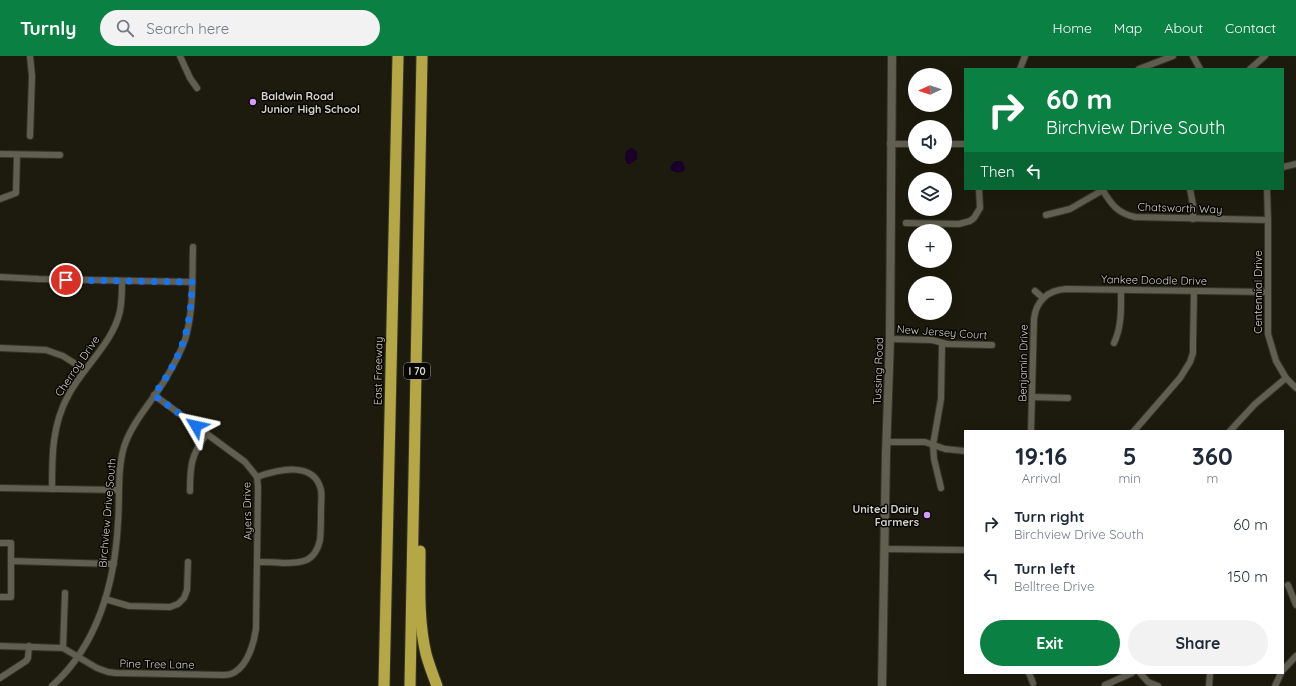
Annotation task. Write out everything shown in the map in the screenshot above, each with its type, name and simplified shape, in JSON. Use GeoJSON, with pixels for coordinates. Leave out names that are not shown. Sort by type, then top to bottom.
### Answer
{"type":"FeatureCollection","features":[{"type":"Feature","properties":{"kind":"highway","name":"East Freeway"},"geometry":{"type":"LineString","coordinates":[[384,686],[398,56]]}},
{"type":"Feature","properties":{"kind":"highway","name":"I 70"},"geometry":{"type":"LineString","coordinates":[[410,686],[422,56]]}},
{"type":"Feature","properties":{"kind":"highway"},"geometry":{"type":"LineString","coordinates":[[417,347],[420,418],[420,606],[426,654],[437,686]]}},
{"type":"Feature","properties":{"kind":"highway"},"geometry":{"type":"LineString","coordinates":[[377,686],[385,632]]}},
{"type":"Feature","properties":{"kind":"main road","name":"Tussing Road"},"geometry":{"type":"LineString","coordinates":[[882,686],[886,442],[890,339],[890,144],[892,56]]}},
{"type":"Feature","properties":{"kind":"street"},"geometry":{"type":"LineString","coordinates":[[30,56],[32,76],[30,136]]}},
{"type":"Feature","properties":{"kind":"street"},"geometry":{"type":"LineString","coordinates":[[180,56],[190,78],[197,88]]}},
{"type":"Feature","properties":{"kind":"street"},"geometry":{"type":"LineString","coordinates":[[1020,68],[1025,56]]}},
{"type":"Feature","properties":{"kind":"street"},"geometry":{"type":"LineString","coordinates":[[1142,68],[1173,56]]}},
{"type":"Feature","properties":{"kind":"street"},"geometry":{"type":"LineString","coordinates":[[1193,56],[1199,68]]}},
{"type":"Feature","properties":{"kind":"street"},"geometry":{"type":"LineString","coordinates":[[1251,68],[1265,56]]}},
{"type":"Feature","properties":{"kind":"street"},"geometry":{"type":"LineString","coordinates":[[890,144],[908,144]]}},
{"type":"Feature","properties":{"kind":"street"},"geometry":{"type":"LineString","coordinates":[[952,144],[964,144]]}},
{"type":"Feature","properties":{"kind":"street"},"geometry":{"type":"LineString","coordinates":[[0,154],[60,154]]}},
{"type":"Feature","properties":{"kind":"street"},"geometry":{"type":"LineString","coordinates":[[0,199],[16,193],[17,155]]}},
{"type":"Feature","properties":{"kind":"street"},"geometry":{"type":"LineString","coordinates":[[1284,167],[1296,164]]}},
{"type":"Feature","properties":{"kind":"street"},"geometry":{"type":"LineString","coordinates":[[906,223],[959,224],[970,221],[974,218],[980,208],[978,190]]}},
{"type":"Feature","properties":{"kind":"street"},"geometry":{"type":"LineString","coordinates":[[1046,215],[1070,208],[1103,190]]}},
{"type":"Feature","properties":{"kind":"street","name":"Chatsworth Way"},"geometry":{"type":"LineString","coordinates":[[1103,190],[1110,202],[1121,212],[1127,215],[1142,218],[1268,220]]}},
{"type":"Feature","properties":{"kind":"street"},"geometry":{"type":"LineString","coordinates":[[1190,190],[1193,219]]}},
{"type":"Feature","properties":{"kind":"street","name":"Centennial Drive"},"geometry":{"type":"LineString","coordinates":[[1267,190],[1267,323],[1270,344],[1276,361],[1286,378],[1296,388]]}},
{"type":"Feature","properties":{"kind":"street","name":"Birchview Drive South"},"geometry":{"type":"LineString","coordinates":[[52,686],[63,677],[79,657],[92,633],[110,586],[114,564],[121,463],[124,447],[139,417],[175,362],[184,340],[190,315],[193,247]]}},
{"type":"Feature","properties":{"kind":"street"},"geometry":{"type":"LineString","coordinates":[[0,277],[192,282]]}},
{"type":"Feature","properties":{"kind":"street","name":"Cherroy Drive"},"geometry":{"type":"LineString","coordinates":[[52,489],[55,426],[69,393],[105,343],[115,324],[120,312],[122,281]]}},
{"type":"Feature","properties":{"kind":"street","name":"Yankee Doodle Drive"},"geometry":{"type":"LineString","coordinates":[[1043,298],[1048,294],[1060,290],[1267,292]]}},
{"type":"Feature","properties":{"kind":"street"},"geometry":{"type":"LineString","coordinates":[[1114,343],[1121,324],[1121,290]]}},
{"type":"Feature","properties":{"kind":"street"},"geometry":{"type":"LineString","coordinates":[[1035,291],[1043,298]]}},
{"type":"Feature","properties":{"kind":"street"},"geometry":{"type":"LineString","coordinates":[[1135,430],[1180,378],[1190,362],[1193,353],[1194,291]]}},
{"type":"Feature","properties":{"kind":"street","name":"Benjamin Drive"},"geometry":{"type":"LineString","coordinates":[[1031,430],[1034,319],[1036,308],[1043,298]]}},
{"type":"Feature","properties":{"kind":"street","name":"New Jersey Court"},"geometry":{"type":"LineString","coordinates":[[890,339],[932,340],[942,344],[992,345]]}},
{"type":"Feature","properties":{"kind":"street"},"geometry":{"type":"LineString","coordinates":[[941,488],[934,459],[933,445],[941,400],[942,344]]}},
{"type":"Feature","properties":{"kind":"street"},"geometry":{"type":"LineString","coordinates":[[0,348],[46,350],[63,356],[85,370]]}},
{"type":"Feature","properties":{"kind":"street"},"geometry":{"type":"LineString","coordinates":[[1231,430],[1255,404],[1286,378]]}},
{"type":"Feature","properties":{"kind":"street","name":"Ayers Drive"},"geometry":{"type":"LineString","coordinates":[[154,395],[245,462],[256,477],[258,487],[256,629],[254,641],[248,656],[237,670]]}},
{"type":"Feature","properties":{"kind":"street"},"geometry":{"type":"LineString","coordinates":[[1032,397],[1068,398]]}},
{"type":"Feature","properties":{"kind":"street"},"geometry":{"type":"LineString","coordinates":[[190,491],[191,463],[194,454],[207,434]]}},
{"type":"Feature","properties":{"kind":"street"},"geometry":{"type":"LineString","coordinates":[[886,442],[925,442],[945,449],[964,451]]}},
{"type":"Feature","properties":{"kind":"street"},"geometry":{"type":"LineString","coordinates":[[256,477],[280,470],[302,470],[316,479],[321,493],[320,540],[319,547],[314,555],[308,560],[297,563],[257,562]]}},
{"type":"Feature","properties":{"kind":"street"},"geometry":{"type":"LineString","coordinates":[[0,488],[119,490]]}},
{"type":"Feature","properties":{"kind":"street"},"geometry":{"type":"LineString","coordinates":[[0,543],[11,543],[11,597],[0,597]]}},
{"type":"Feature","properties":{"kind":"street"},"geometry":{"type":"LineString","coordinates":[[885,549],[964,550]]}},
{"type":"Feature","properties":{"kind":"street"},"geometry":{"type":"LineString","coordinates":[[11,561],[114,564]]}},
{"type":"Feature","properties":{"kind":"street"},"geometry":{"type":"LineString","coordinates":[[105,599],[128,606],[170,607],[178,604],[184,598],[187,590],[188,562]]}},
{"type":"Feature","properties":{"kind":"street"},"geometry":{"type":"LineString","coordinates":[[1288,585],[1296,605]]}},
{"type":"Feature","properties":{"kind":"street"},"geometry":{"type":"LineString","coordinates":[[0,646],[64,648],[65,593]]}},
{"type":"Feature","properties":{"kind":"street"},"geometry":{"type":"LineString","coordinates":[[0,678],[26,661],[28,658],[29,646]]}},
{"type":"Feature","properties":{"kind":"street","name":"Pine Tree Lane"},"geometry":{"type":"LineString","coordinates":[[64,648],[102,671],[116,673],[223,675],[230,674],[237,670]]}},
{"type":"Feature","properties":{"kind":"street"},"geometry":{"type":"LineString","coordinates":[[1284,669],[1296,656]]}},
{"type":"Feature","properties":{"kind":"street"},"geometry":{"type":"LineString","coordinates":[[1030,674],[1034,683]]}},
{"type":"Feature","properties":{"kind":"street"},"geometry":{"type":"LineString","coordinates":[[1105,685],[1130,674]]}},
{"type":"Feature","properties":{"kind":"street"},"geometry":{"type":"LineString","coordinates":[[1141,674],[1148,682],[1158,686]]}},
{"type":"Feature","properties":{"kind":"street"},"geometry":{"type":"LineString","coordinates":[[1209,686],[1210,674]]}},
{"type":"Feature","properties":{"kind":"street"},"geometry":{"type":"LineString","coordinates":[[1275,686],[1281,674]]}},
{"type":"Feature","properties":{"kind":"shaded area"},"geometry":{"type":"Polygon","coordinates":[[[631,148],[637,152],[637,159],[630,164],[627,164],[625,159],[626,151],[631,148]]]}},
{"type":"Feature","properties":{"kind":"shaded area"},"geometry":{"type":"Polygon","coordinates":[[[676,161],[683,162],[685,168],[684,171],[674,172],[671,170],[672,165],[676,161]]]}},
{"type":"Feature","properties":{"kind":"place","name":"Baldwin Road Junior High School"},"geometry":{"type":"Point","coordinates":[253,102]}},
{"type":"Feature","properties":{"kind":"place","name":"United Dairy Farmers"},"geometry":{"type":"Point","coordinates":[927,515]}},
{"type":"Feature","properties":{"kind":"route"},"geometry":{"type":"LineString","coordinates":[[66,280],[192,282],[188,329],[175,362],[164,382],[154,395],[196,426]]}}]}
